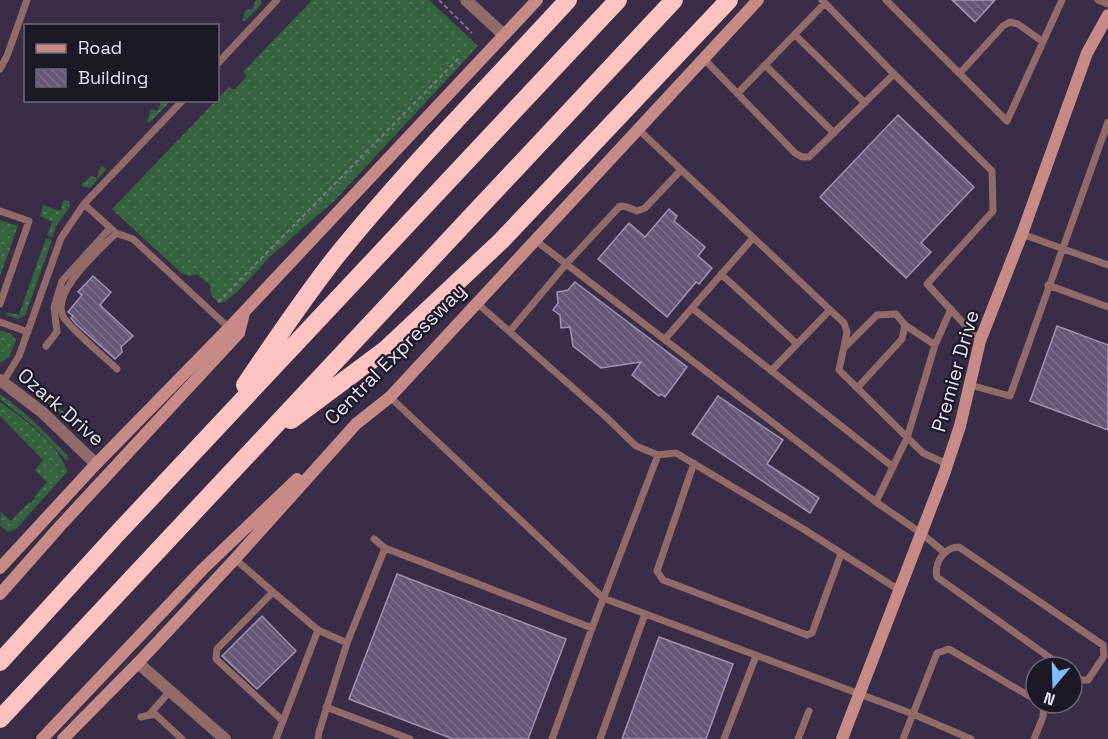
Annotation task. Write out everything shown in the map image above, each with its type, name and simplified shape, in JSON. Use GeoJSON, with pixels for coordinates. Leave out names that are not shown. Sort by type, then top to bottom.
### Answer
{"type":"FeatureCollection","features":[{"type":"Feature","properties":{"kind":"highway"},"geometry":{"type":"LineString","coordinates":[[216,429],[283,328],[336,258],[457,119],[568,0]]}},
{"type":"Feature","properties":{"kind":"highway"},"geometry":{"type":"LineString","coordinates":[[0,662],[115,536],[618,0]]}},
{"type":"Feature","properties":{"kind":"highway","name":"Central Expressway"},"geometry":{"type":"LineString","coordinates":[[0,719],[674,0]]}},
{"type":"Feature","properties":{"kind":"highway"},"geometry":{"type":"LineString","coordinates":[[254,448],[385,350],[509,232],[729,0]]}},
{"type":"Feature","properties":{"kind":"main road"},"geometry":{"type":"LineString","coordinates":[[0,568],[537,0]]}},
{"type":"Feature","properties":{"kind":"main road","name":"Central Expressway"},"geometry":{"type":"LineString","coordinates":[[63,739],[235,559],[356,424],[390,397],[758,0]]}},
{"type":"Feature","properties":{"kind":"main road","name":"Premier Drive"},"geometry":{"type":"LineString","coordinates":[[842,739],[947,464],[980,341],[1022,234],[1087,53],[1108,15]]}},
{"type":"Feature","properties":{"kind":"main road"},"geometry":{"type":"LineString","coordinates":[[0,594],[239,333],[244,312]]}},
{"type":"Feature","properties":{"kind":"main road"},"geometry":{"type":"LineString","coordinates":[[42,739],[203,569],[356,424]]}},
{"type":"Feature","properties":{"kind":"street"},"geometry":{"type":"LineString","coordinates":[[466,0],[504,35]]}},
{"type":"Feature","properties":{"kind":"street","name":"Ozark Drive"},"geometry":{"type":"LineString","coordinates":[[2,381],[42,412],[96,464]]}},
{"type":"Feature","properties":{"kind":"street"},"geometry":{"type":"LineString","coordinates":[[138,663],[225,739]]}},
{"type":"Feature","properties":{"kind":"lane"},"geometry":{"type":"LineString","coordinates":[[0,69],[27,0]]}},
{"type":"Feature","properties":{"kind":"lane"},"geometry":{"type":"LineString","coordinates":[[219,62],[277,0]]}},
{"type":"Feature","properties":{"kind":"lane"},"geometry":{"type":"LineString","coordinates":[[886,0],[1007,121],[1062,0]]}},
{"type":"Feature","properties":{"kind":"lane"},"geometry":{"type":"LineString","coordinates":[[1098,0],[1108,4]]}},
{"type":"Feature","properties":{"kind":"lane"},"geometry":{"type":"LineString","coordinates":[[738,93],[824,2],[992,171],[993,211],[927,284],[980,341]]}},
{"type":"Feature","properties":{"kind":"lane"},"geometry":{"type":"LineString","coordinates":[[960,74],[1003,26],[1010,22],[1018,24],[1043,42]]}},
{"type":"Feature","properties":{"kind":"lane"},"geometry":{"type":"LineString","coordinates":[[795,35],[865,103]]}},
{"type":"Feature","properties":{"kind":"lane"},"geometry":{"type":"LineString","coordinates":[[704,59],[795,153],[809,157],[894,74]]}},
{"type":"Feature","properties":{"kind":"lane"},"geometry":{"type":"LineString","coordinates":[[765,65],[834,133]]}},
{"type":"Feature","properties":{"kind":"lane"},"geometry":{"type":"LineString","coordinates":[[2,381],[19,356],[61,238],[84,204],[181,102]]}},
{"type":"Feature","properties":{"kind":"lane"},"geometry":{"type":"LineString","coordinates":[[970,385],[1010,396],[1061,248],[1108,122]]}},
{"type":"Feature","properties":{"kind":"lane"},"geometry":{"type":"LineString","coordinates":[[639,130],[844,323],[847,332],[840,370],[923,453],[947,464]]}},
{"type":"Feature","properties":{"kind":"lane"},"geometry":{"type":"LineString","coordinates":[[510,331],[567,263],[620,206],[637,211],[645,208],[681,170]]}},
{"type":"Feature","properties":{"kind":"lane"},"geometry":{"type":"LineString","coordinates":[[84,204],[116,233],[133,239],[229,328]]}},
{"type":"Feature","properties":{"kind":"lane"},"geometry":{"type":"LineString","coordinates":[[0,211],[29,221],[0,304]]}},
{"type":"Feature","properties":{"kind":"lane"},"geometry":{"type":"LineString","coordinates":[[46,346],[57,332],[54,307],[64,278],[110,228]]}},
{"type":"Feature","properties":{"kind":"lane"},"geometry":{"type":"LineString","coordinates":[[116,233],[70,281],[61,307],[66,320],[117,369]]}},
{"type":"Feature","properties":{"kind":"lane"},"geometry":{"type":"LineString","coordinates":[[1022,234],[1108,266]]}},
{"type":"Feature","properties":{"kind":"lane"},"geometry":{"type":"LineString","coordinates":[[665,339],[753,238]]}},
{"type":"Feature","properties":{"kind":"lane"},"geometry":{"type":"LineString","coordinates":[[535,240],[944,552]]}},
{"type":"Feature","properties":{"kind":"lane"},"geometry":{"type":"LineString","coordinates":[[721,274],[797,344]]}},
{"type":"Feature","properties":{"kind":"lane"},"geometry":{"type":"LineString","coordinates":[[1048,285],[1108,307]]}},
{"type":"Feature","properties":{"kind":"lane"},"geometry":{"type":"LineString","coordinates":[[477,303],[636,446],[658,455],[676,453],[805,530],[899,590]]}},
{"type":"Feature","properties":{"kind":"lane"},"geometry":{"type":"LineString","coordinates":[[692,308],[893,467]]}},
{"type":"Feature","properties":{"kind":"lane"},"geometry":{"type":"LineString","coordinates":[[876,502],[907,438],[935,345],[951,309]]}},
{"type":"Feature","properties":{"kind":"lane"},"geometry":{"type":"LineString","coordinates":[[771,371],[831,310]]}},
{"type":"Feature","properties":{"kind":"lane"},"geometry":{"type":"LineString","coordinates":[[843,349],[877,315],[896,314],[905,325],[935,345]]}},
{"type":"Feature","properties":{"kind":"lane"},"geometry":{"type":"LineString","coordinates":[[0,322],[28,332]]}},
{"type":"Feature","properties":{"kind":"lane"},"geometry":{"type":"LineString","coordinates":[[858,387],[902,339],[905,325]]}},
{"type":"Feature","properties":{"kind":"lane"},"geometry":{"type":"LineString","coordinates":[[390,397],[603,598],[913,714],[971,739]]}},
{"type":"Feature","properties":{"kind":"lane"},"geometry":{"type":"LineString","coordinates":[[552,739],[658,455]]}},
{"type":"Feature","properties":{"kind":"lane"},"geometry":{"type":"LineString","coordinates":[[694,463],[657,571],[663,580],[807,635],[812,633],[841,554]]}},
{"type":"Feature","properties":{"kind":"lane"},"geometry":{"type":"LineString","coordinates":[[374,539],[385,548],[592,628]]}},
{"type":"Feature","properties":{"kind":"lane"},"geometry":{"type":"LineString","coordinates":[[1045,655],[937,577],[936,570],[944,552],[952,547],[959,547],[1103,645],[1104,656],[1088,680],[1084,680]]}},
{"type":"Feature","properties":{"kind":"lane"},"geometry":{"type":"LineString","coordinates":[[318,739],[347,643],[385,548]]}},
{"type":"Feature","properties":{"kind":"lane"},"geometry":{"type":"LineString","coordinates":[[235,559],[318,630],[347,643]]}},
{"type":"Feature","properties":{"kind":"lane"},"geometry":{"type":"LineString","coordinates":[[273,592],[217,649],[216,659],[283,722]]}},
{"type":"Feature","properties":{"kind":"lane"},"geometry":{"type":"LineString","coordinates":[[600,739],[645,615]]}},
{"type":"Feature","properties":{"kind":"lane"},"geometry":{"type":"LineString","coordinates":[[276,739],[318,630]]}},
{"type":"Feature","properties":{"kind":"lane"},"geometry":{"type":"LineString","coordinates":[[903,739],[937,652],[950,649],[1024,693]]}},
{"type":"Feature","properties":{"kind":"lane"},"geometry":{"type":"LineString","coordinates":[[724,739],[756,656]]}},
{"type":"Feature","properties":{"kind":"lane"},"geometry":{"type":"LineString","coordinates":[[149,715],[170,691]]}},
{"type":"Feature","properties":{"kind":"lane"},"geometry":{"type":"LineString","coordinates":[[326,707],[411,739]]}},
{"type":"Feature","properties":{"kind":"lane"},"geometry":{"type":"LineString","coordinates":[[798,739],[809,711]]}},
{"type":"Feature","properties":{"kind":"lane"},"geometry":{"type":"LineString","coordinates":[[141,717],[155,714],[182,739]]}},
{"type":"Feature","properties":{"kind":"lane"},"geometry":{"type":"LineString","coordinates":[[1034,739],[1043,715]]}},
{"type":"Feature","properties":{"kind":"path"},"geometry":{"type":"LineString","coordinates":[[439,0],[472,33]]}},
{"type":"Feature","properties":{"kind":"path"},"geometry":{"type":"LineString","coordinates":[[218,302],[459,58]]}},
{"type":"Feature","properties":{"kind":"green space"},"geometry":{"type":"Polygon","coordinates":[[[256,0],[261,0],[262,4],[245,21],[242,21],[246,9],[252,10],[256,0]]]}},
{"type":"Feature","properties":{"kind":"green space"},"geometry":{"type":"Polygon","coordinates":[[[312,0],[429,0],[478,46],[334,201],[272,255],[236,293],[225,302],[219,303],[211,295],[210,285],[197,274],[189,276],[181,273],[112,209],[215,102],[219,102],[219,97],[229,87],[234,90],[247,76],[243,72],[312,0]]]}},
{"type":"Feature","properties":{"kind":"green space"},"geometry":{"type":"Polygon","coordinates":[[[161,102],[167,102],[168,104],[150,122],[147,122],[151,109],[158,111],[161,102]]]}},
{"type":"Feature","properties":{"kind":"green space"},"geometry":{"type":"Polygon","coordinates":[[[101,166],[106,168],[105,171],[90,188],[82,186],[91,176],[97,178],[101,166]]]}},
{"type":"Feature","properties":{"kind":"green space"},"geometry":{"type":"Polygon","coordinates":[[[64,200],[69,201],[70,207],[56,226],[53,237],[47,235],[52,222],[40,216],[43,205],[60,211],[64,200]]]}},
{"type":"Feature","properties":{"kind":"green space"},"geometry":{"type":"Polygon","coordinates":[[[0,220],[18,226],[0,276],[0,220]]]}},
{"type":"Feature","properties":{"kind":"green space"},"geometry":{"type":"Polygon","coordinates":[[[46,238],[52,240],[25,316],[18,319],[6,315],[7,312],[19,315],[46,238]]]}},
{"type":"Feature","properties":{"kind":"green space"},"geometry":{"type":"Polygon","coordinates":[[[0,330],[11,334],[16,340],[9,357],[0,363],[0,330]]]}},
{"type":"Feature","properties":{"kind":"green space"},"geometry":{"type":"Polygon","coordinates":[[[23,377],[68,416],[65,418],[24,382],[21,378],[23,377]]]}},
{"type":"Feature","properties":{"kind":"green space"},"geometry":{"type":"Polygon","coordinates":[[[0,394],[44,431],[68,456],[67,461],[35,427],[0,399],[0,394]]]}},
{"type":"Feature","properties":{"kind":"green space"},"geometry":{"type":"Polygon","coordinates":[[[0,402],[49,443],[58,453],[67,472],[16,529],[8,532],[0,526],[1,512],[11,521],[29,502],[31,503],[47,482],[35,470],[43,460],[0,416],[0,402]]]}},
{"type":"Feature","properties":{"kind":"building"},"geometry":{"type":"Polygon","coordinates":[[[952,0],[995,0],[975,22],[952,0]]]}},
{"type":"Feature","properties":{"kind":"building"},"geometry":{"type":"Polygon","coordinates":[[[898,115],[974,187],[921,243],[931,252],[906,278],[820,197],[898,115]]]}},
{"type":"Feature","properties":{"kind":"building"},"geometry":{"type":"Polygon","coordinates":[[[669,209],[677,216],[674,221],[705,247],[698,256],[712,268],[699,284],[696,282],[667,317],[598,259],[629,223],[645,237],[669,209]]]}},
{"type":"Feature","properties":{"kind":"building"},"geometry":{"type":"Polygon","coordinates":[[[93,276],[111,292],[100,305],[133,336],[121,347],[122,352],[115,359],[76,324],[71,318],[73,316],[68,312],[82,295],[78,292],[93,276]]]}},
{"type":"Feature","properties":{"kind":"building"},"geometry":{"type":"Polygon","coordinates":[[[575,282],[687,367],[665,397],[661,394],[659,396],[632,375],[641,362],[601,368],[573,346],[570,327],[561,328],[560,315],[553,310],[558,303],[557,292],[568,290],[575,282]]]}},
{"type":"Feature","properties":{"kind":"building"},"geometry":{"type":"Polygon","coordinates":[[[1057,326],[1108,345],[1108,430],[1030,401],[1057,326]]]}},
{"type":"Feature","properties":{"kind":"building"},"geometry":{"type":"Polygon","coordinates":[[[718,396],[783,440],[767,464],[819,498],[810,513],[692,434],[718,396]]]}},
{"type":"Feature","properties":{"kind":"building"},"geometry":{"type":"Polygon","coordinates":[[[397,574],[566,639],[528,739],[453,739],[349,699],[397,574]]]}},
{"type":"Feature","properties":{"kind":"building"},"geometry":{"type":"Polygon","coordinates":[[[262,616],[296,651],[257,689],[222,656],[262,616]]]}},
{"type":"Feature","properties":{"kind":"building"},"geometry":{"type":"Polygon","coordinates":[[[659,637],[733,664],[706,739],[622,739],[659,637]]]}}]}
